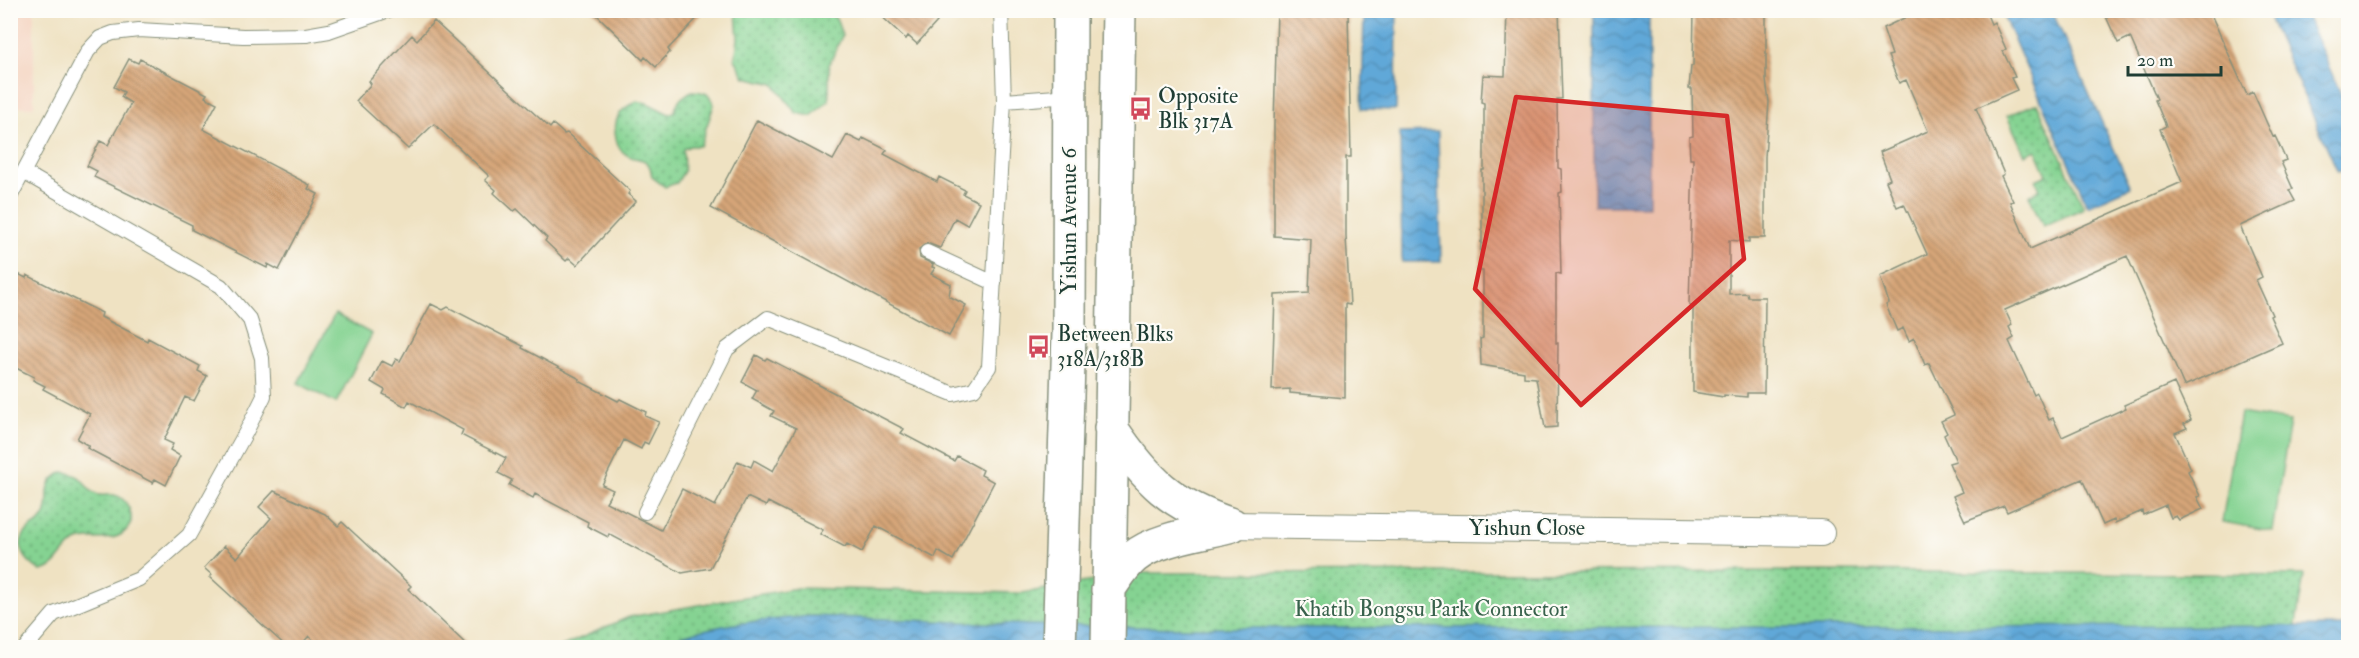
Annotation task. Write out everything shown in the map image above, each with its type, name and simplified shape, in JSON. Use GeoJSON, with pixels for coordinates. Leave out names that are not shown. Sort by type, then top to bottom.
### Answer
{"type":"FeatureCollection","features":[{"type":"Feature","properties":{"kind":"main road","name":"Yishun Avenue 6"},"geometry":{"type":"LineString","coordinates":[[1059,648],[1069,333],[1070,10]]}},
{"type":"Feature","properties":{"kind":"main road","name":"Yishun Avenue 6"},"geometry":{"type":"LineString","coordinates":[[1108,648],[1119,10]]}},
{"type":"Feature","properties":{"kind":"main road"},"geometry":{"type":"LineString","coordinates":[[1111,428],[1144,473],[1166,494],[1206,517],[1232,525]]}},
{"type":"Feature","properties":{"kind":"main road"},"geometry":{"type":"LineString","coordinates":[[1108,597],[1122,569],[1135,556],[1156,544],[1232,525]]}},
{"type":"Feature","properties":{"kind":"street","name":"Yishun Close"},"geometry":{"type":"LineString","coordinates":[[1232,525],[1821,533]]}},
{"type":"Feature","properties":{"kind":"lane"},"geometry":{"type":"LineString","coordinates":[[10,197],[25,173],[88,51],[100,38],[113,33],[139,30],[243,36],[306,35],[329,31],[388,10]]}},
{"type":"Feature","properties":{"kind":"lane"},"geometry":{"type":"LineString","coordinates":[[645,512],[727,349],[768,318],[953,394],[974,389],[989,368],[1004,101],[998,11]]}},
{"type":"Feature","properties":{"kind":"lane"},"geometry":{"type":"LineString","coordinates":[[1004,101],[1070,96]]}},
{"type":"Feature","properties":{"kind":"lane"},"geometry":{"type":"LineString","coordinates":[[25,173],[221,286],[250,320],[262,358],[264,396],[189,535],[139,579],[54,614],[25,648]]}},
{"type":"Feature","properties":{"kind":"lane"},"geometry":{"type":"LineString","coordinates":[[927,252],[993,283]]}},
{"type":"Feature","properties":{"kind":"highlighted area"},"geometry":{"type":"Polygon","coordinates":[[[1516,97],[1727,116],[1744,259],[1581,405],[1475,289],[1516,97]]]}},
{"type":"Feature","properties":{"kind":"shaded area"},"geometry":{"type":"Polygon","coordinates":[[[11,10],[34,11],[34,107],[11,107],[11,10]]]}},
{"type":"Feature","properties":{"kind":"green space"},"geometry":{"type":"Polygon","coordinates":[[[827,10],[837,20],[842,36],[829,65],[829,100],[811,116],[796,113],[774,84],[745,77],[735,59],[738,39],[736,11],[827,10]]]}},
{"type":"Feature","properties":{"kind":"green space"},"geometry":{"type":"Polygon","coordinates":[[[691,91],[706,94],[714,105],[700,146],[683,149],[684,171],[677,183],[665,187],[652,177],[650,167],[646,162],[629,157],[622,151],[615,135],[616,123],[621,112],[637,101],[647,103],[669,114],[674,112],[679,100],[691,91]]]}},
{"type":"Feature","properties":{"kind":"green space"},"geometry":{"type":"Polygon","coordinates":[[[2037,103],[2084,208],[2043,226],[2029,195],[2040,190],[2036,180],[2047,175],[2036,150],[2025,155],[2007,116],[2037,103]]]}},
{"type":"Feature","properties":{"kind":"green space"},"geometry":{"type":"Polygon","coordinates":[[[335,314],[372,334],[336,403],[298,383],[335,314]]]}},
{"type":"Feature","properties":{"kind":"green space"},"geometry":{"type":"Polygon","coordinates":[[[2240,413],[2290,421],[2272,531],[2222,522],[2240,413]]]}},
{"type":"Feature","properties":{"kind":"green space"},"geometry":{"type":"Polygon","coordinates":[[[63,472],[77,476],[88,489],[96,494],[114,495],[123,499],[131,513],[130,524],[117,537],[76,542],[52,566],[41,571],[26,558],[21,547],[22,541],[29,529],[44,517],[51,482],[63,472]]]}},
{"type":"Feature","properties":{"kind":"green space","name":"Khatib Bongsu Park Connector"},"geometry":{"type":"Polygon","coordinates":[[[1823,571],[2304,575],[2292,648],[558,648],[629,617],[797,588],[1023,593],[1139,573],[1823,571]]]}},
{"type":"Feature","properties":{"kind":"water"},"geometry":{"type":"Polygon","coordinates":[[[1364,11],[1397,11],[1396,110],[1362,109],[1364,11]]]}},
{"type":"Feature","properties":{"kind":"water"},"geometry":{"type":"Polygon","coordinates":[[[1594,11],[1649,11],[1649,206],[1594,206],[1594,11]]]}},
{"type":"Feature","properties":{"kind":"water"},"geometry":{"type":"Polygon","coordinates":[[[2001,11],[2052,11],[2131,187],[2088,206],[2001,11]]]}},
{"type":"Feature","properties":{"kind":"water"},"geometry":{"type":"Polygon","coordinates":[[[2266,11],[2304,11],[2348,110],[2348,168],[2338,172],[2266,11]]]}},
{"type":"Feature","properties":{"kind":"water"},"geometry":{"type":"Polygon","coordinates":[[[1438,132],[1441,262],[1402,262],[1400,133],[1438,132]]]}},
{"type":"Feature","properties":{"kind":"water"},"geometry":{"type":"Polygon","coordinates":[[[812,616],[1033,625],[1186,628],[2348,626],[2348,648],[651,648],[709,629],[750,622],[812,616]]]}},
{"type":"Feature","properties":{"kind":"building"},"geometry":{"type":"Polygon","coordinates":[[[592,10],[705,10],[668,49],[670,52],[656,67],[645,57],[643,60],[592,10]]]}},
{"type":"Feature","properties":{"kind":"building"},"geometry":{"type":"Polygon","coordinates":[[[875,10],[933,10],[929,14],[937,22],[917,44],[908,36],[906,39],[875,10]]]}},
{"type":"Feature","properties":{"kind":"building"},"geometry":{"type":"Polygon","coordinates":[[[1277,10],[1348,10],[1351,157],[1346,157],[1346,237],[1350,305],[1345,304],[1345,398],[1290,393],[1290,389],[1272,390],[1275,295],[1309,293],[1311,239],[1274,236],[1277,10]]]}},
{"type":"Feature","properties":{"kind":"building"},"geometry":{"type":"Polygon","coordinates":[[[1507,10],[1559,10],[1562,99],[1557,99],[1558,168],[1561,169],[1562,192],[1559,193],[1561,274],[1556,273],[1557,427],[1545,428],[1536,378],[1524,377],[1524,372],[1481,365],[1483,271],[1480,271],[1484,103],[1481,102],[1483,75],[1505,76],[1507,10]]]}},
{"type":"Feature","properties":{"kind":"building"},"geometry":{"type":"Polygon","coordinates":[[[1694,10],[1766,10],[1766,80],[1769,102],[1765,157],[1765,238],[1749,238],[1749,242],[1729,240],[1729,294],[1747,293],[1748,297],[1765,297],[1764,393],[1747,393],[1747,397],[1724,395],[1724,397],[1693,392],[1693,307],[1689,305],[1693,159],[1690,159],[1689,137],[1693,136],[1692,89],[1689,89],[1691,66],[1693,66],[1694,10]]]}},
{"type":"Feature","properties":{"kind":"building"},"geometry":{"type":"Polygon","coordinates":[[[1921,10],[1985,10],[1991,24],[1994,22],[2006,49],[2003,51],[2015,77],[2011,78],[2017,90],[1976,108],[2004,174],[2001,176],[2013,201],[2010,202],[2030,249],[2182,182],[2160,129],[2166,126],[2155,100],[2157,99],[2130,37],[2118,43],[2103,10],[2209,10],[2247,95],[2253,92],[2273,137],[2275,136],[2286,160],[2281,162],[2293,189],[2289,190],[2295,201],[2240,226],[2262,277],[2256,280],[2282,343],[2184,386],[2127,256],[2005,310],[2012,325],[2009,327],[2014,338],[2009,341],[2034,395],[2037,393],[2049,420],[2053,418],[2062,437],[2126,408],[2124,405],[2174,383],[2191,420],[2184,424],[2187,428],[2175,433],[2191,469],[2188,471],[2200,496],[2197,497],[2203,509],[2179,520],[2176,516],[2171,518],[2166,505],[2143,515],[2142,511],[2115,523],[2114,520],[2103,525],[2082,479],[2007,512],[2004,506],[1965,521],[1953,496],[1962,492],[1949,463],[1956,461],[1944,435],[1947,433],[1941,421],[1954,415],[1929,363],[1925,365],[1914,338],[1909,341],[1903,328],[1897,331],[1886,305],[1889,303],[1880,276],[1927,254],[1904,204],[1897,207],[1886,181],[1890,179],[1880,152],[1928,131],[1906,80],[1899,83],[1888,56],[1892,55],[1883,28],[1921,10]]]}},
{"type":"Feature","properties":{"kind":"building"},"geometry":{"type":"Polygon","coordinates":[[[434,21],[550,128],[553,124],[564,134],[567,133],[630,191],[628,194],[636,201],[577,265],[569,258],[566,261],[545,241],[547,238],[517,209],[514,211],[494,193],[496,190],[485,180],[489,176],[434,124],[408,149],[356,101],[371,84],[369,81],[412,35],[417,40],[434,21]]]}},
{"type":"Feature","properties":{"kind":"building"},"geometry":{"type":"Polygon","coordinates":[[[129,59],[138,63],[140,59],[207,94],[205,97],[217,103],[203,129],[310,185],[308,189],[318,194],[279,270],[268,264],[267,268],[192,230],[192,225],[94,177],[97,171],[87,166],[100,141],[108,145],[131,103],[121,97],[124,92],[114,87],[129,59]]]}},
{"type":"Feature","properties":{"kind":"building"},"geometry":{"type":"Polygon","coordinates":[[[757,120],[833,160],[847,135],[861,142],[863,138],[887,150],[884,154],[937,182],[939,177],[965,190],[963,194],[979,202],[967,225],[955,218],[940,248],[927,243],[919,249],[920,258],[933,264],[932,267],[935,268],[931,274],[951,284],[949,296],[966,305],[949,336],[711,208],[757,120]]]}},
{"type":"Feature","properties":{"kind":"building"},"geometry":{"type":"Polygon","coordinates":[[[10,270],[26,278],[27,275],[102,313],[101,317],[147,341],[148,338],[200,366],[198,371],[207,376],[194,401],[185,397],[164,440],[173,444],[170,450],[180,456],[166,485],[155,479],[153,483],[87,448],[89,446],[77,439],[90,414],[43,389],[45,386],[33,380],[34,377],[10,365],[10,270]]]}},
{"type":"Feature","properties":{"kind":"building"},"geometry":{"type":"Polygon","coordinates":[[[431,304],[443,310],[448,307],[523,346],[522,348],[580,379],[579,381],[646,412],[645,416],[659,422],[648,444],[644,442],[641,449],[624,440],[602,485],[613,490],[606,502],[661,530],[682,489],[715,506],[738,461],[751,467],[754,460],[773,471],[796,428],[771,416],[774,411],[752,399],[757,390],[742,382],[756,355],[765,360],[767,358],[904,429],[901,433],[954,461],[957,456],[983,470],[981,475],[994,482],[953,560],[938,551],[935,558],[876,526],[862,552],[847,544],[845,547],[820,534],[823,530],[768,502],[766,506],[747,497],[710,568],[682,573],[609,534],[608,537],[587,526],[588,522],[535,494],[533,498],[509,485],[512,480],[498,473],[506,458],[461,435],[463,430],[409,401],[406,407],[383,394],[385,390],[371,382],[382,361],[392,366],[396,359],[400,361],[431,304]]]}},
{"type":"Feature","properties":{"kind":"building"},"geometry":{"type":"Polygon","coordinates":[[[274,491],[325,514],[338,526],[342,522],[411,586],[408,589],[470,648],[321,648],[309,636],[298,648],[288,648],[210,577],[212,575],[204,568],[224,546],[237,558],[271,518],[259,507],[274,491]]]}},
{"type":"Feature","properties":{"kind":"place","name":"Opposite Blk 317A"},"geometry":{"type":"Point","coordinates":[1140,109]}},
{"type":"Feature","properties":{"kind":"place","name":"Between Blks 318A/318B"},"geometry":{"type":"Point","coordinates":[1039,347]}}]}
